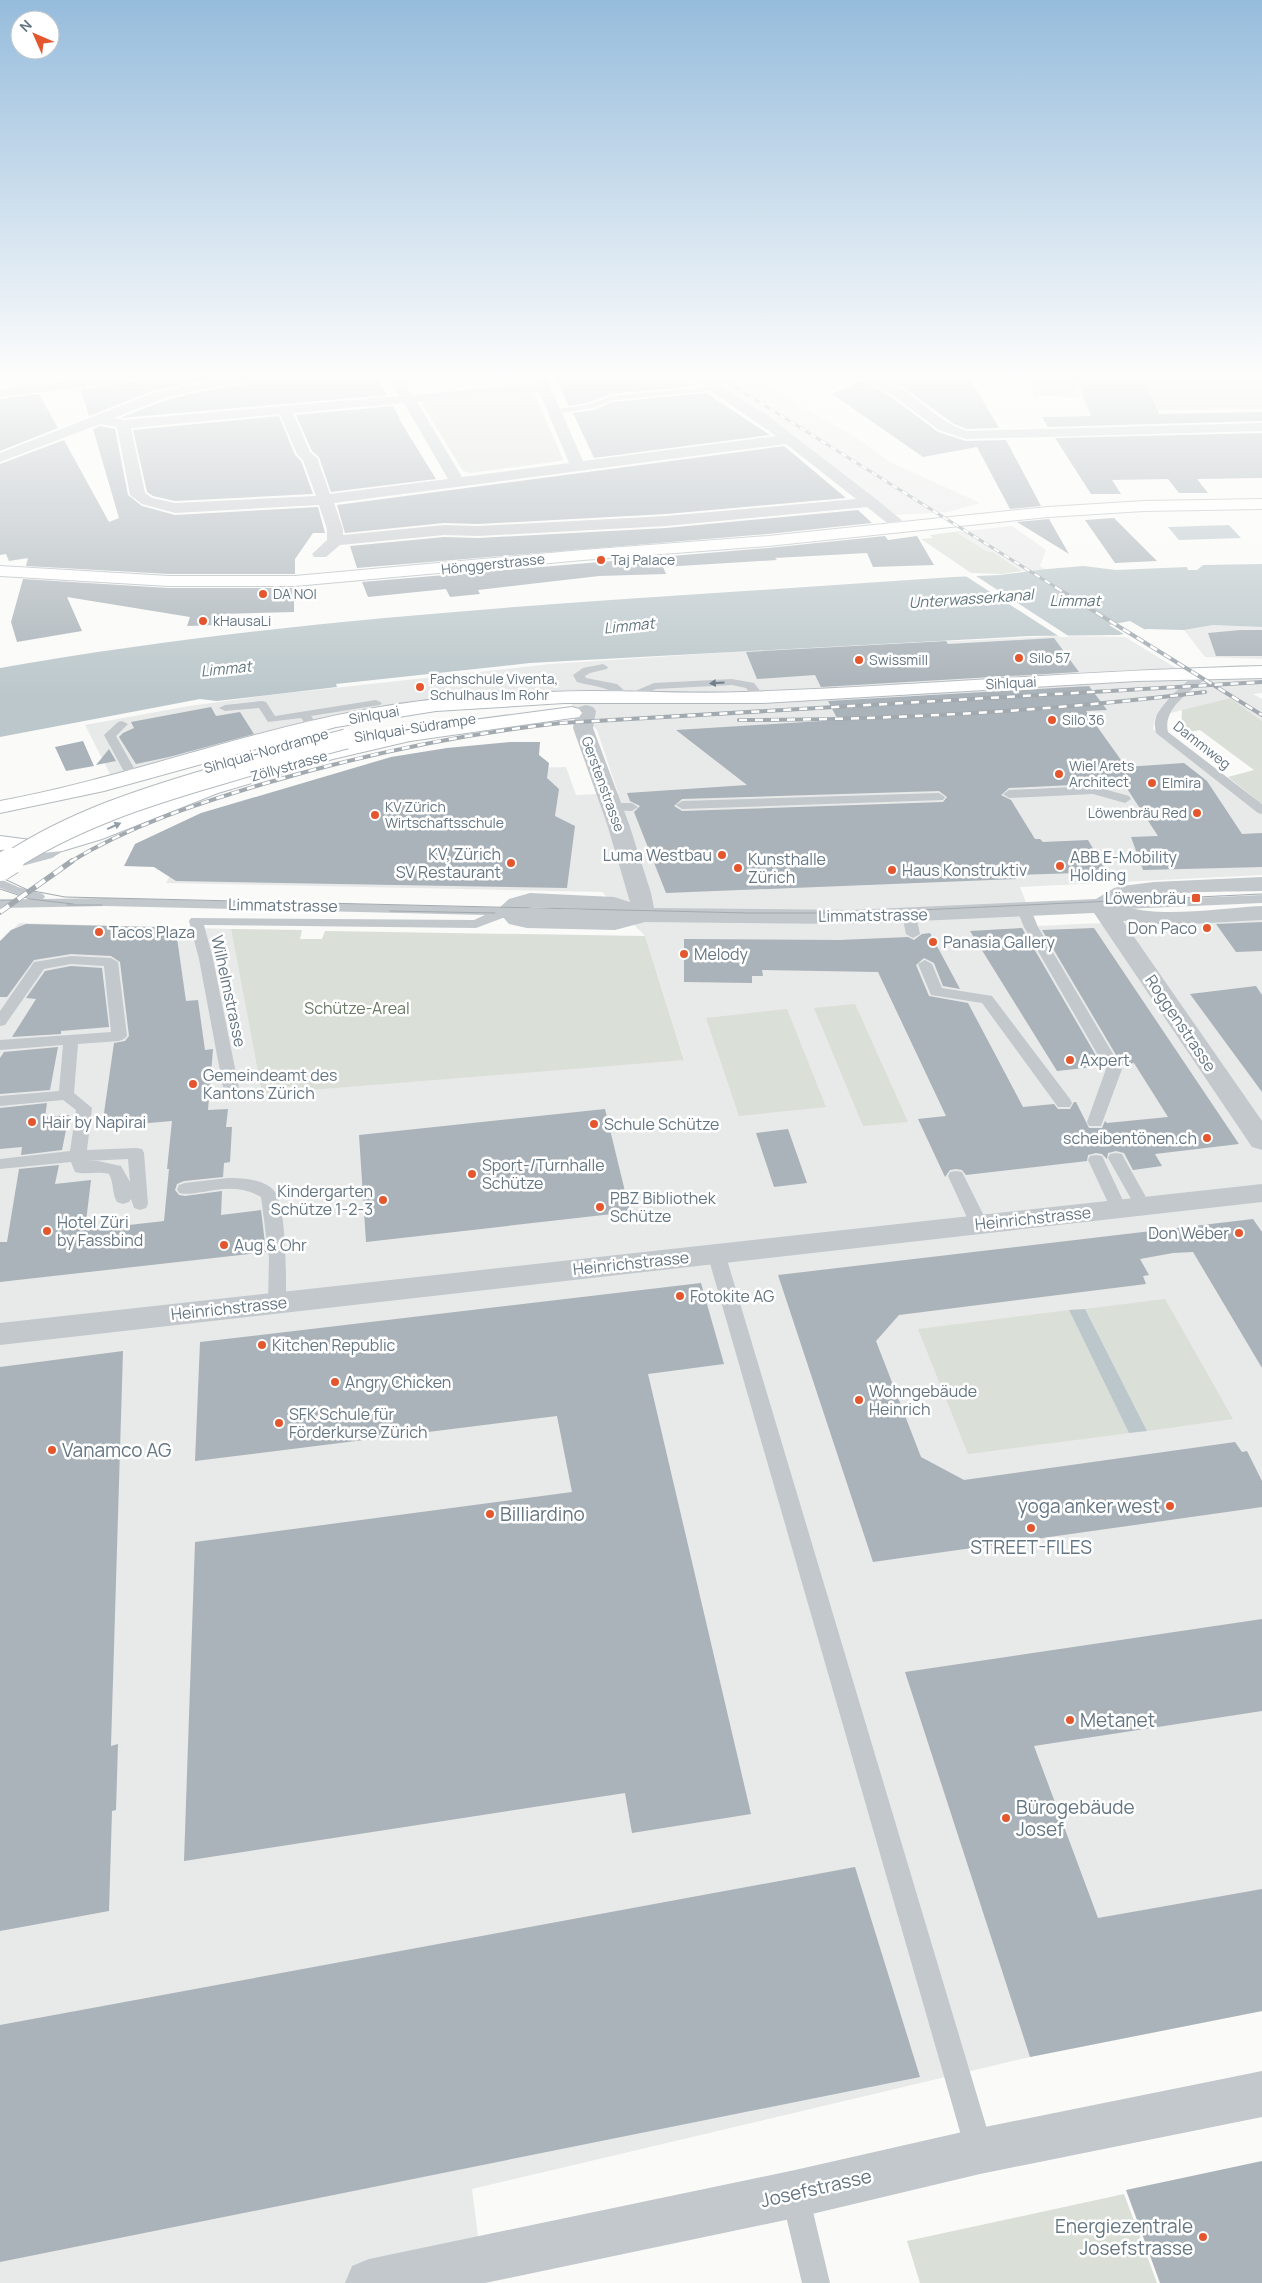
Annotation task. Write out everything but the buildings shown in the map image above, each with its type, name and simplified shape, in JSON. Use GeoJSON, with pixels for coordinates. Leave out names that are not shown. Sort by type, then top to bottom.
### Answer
{"type":"FeatureCollection","features":[{"type":"Feature","properties":{"kind":"street"},"geometry":{"type":"LineString","coordinates":[[134,484],[138,495],[147,501],[175,508],[195,508],[452,484]]}},
{"type":"Feature","properties":{"kind":"street"},"geometry":{"type":"LineString","coordinates":[[319,484],[335,529],[335,541]]}},
{"type":"Feature","properties":{"kind":"street"},"geometry":{"type":"LineString","coordinates":[[847,484],[902,527]]}},
{"type":"Feature","properties":{"kind":"street"},"geometry":{"type":"LineString","coordinates":[[320,554],[335,541],[440,530],[478,531],[658,521],[871,502]]}},
{"type":"Feature","properties":{"kind":"street","name":"Hönggerstrasse"},"geometry":{"type":"LineString","coordinates":[[0,571],[201,582],[318,580],[591,554],[768,541],[1091,509],[1262,504]]}},
{"type":"Feature","properties":{"kind":"street","name":"Hönggerstrasse"},"geometry":{"type":"LineString","coordinates":[[0,587],[83,576]]}},
{"type":"Feature","properties":{"kind":"street","name":"Sihlquai"},"geometry":{"type":"LineString","coordinates":[[0,807],[34,802],[133,777],[309,721],[438,706],[519,700],[589,698],[759,697],[1262,672]]}},
{"type":"Feature","properties":{"kind":"street","name":"Sihlquai"},"geometry":{"type":"LineString","coordinates":[[586,710],[660,707],[759,697]]}},
{"type":"Feature","properties":{"kind":"street","name":"Sihlquai-Nordrampe"},"geometry":{"type":"LineString","coordinates":[[0,819],[36,815],[296,742],[353,733],[421,717],[582,705],[626,699]]}},
{"type":"Feature","properties":{"kind":"street","name":"Sihlquai-Südrampe"},"geometry":{"type":"LineString","coordinates":[[0,868],[58,834],[117,808],[353,733],[519,714],[586,710]]}},
{"type":"Feature","properties":{"kind":"street","name":"Gerstenstrasse"},"geometry":{"type":"LineString","coordinates":[[586,710],[583,728],[622,807],[644,915]]}},
{"type":"Feature","properties":{"kind":"street","name":"Zöllystrasse"},"geometry":{"type":"LineString","coordinates":[[0,843],[24,847],[45,847],[68,842],[95,834],[138,815],[211,789],[345,750],[411,735],[586,710]]}},
{"type":"Feature","properties":{"kind":"street","name":"Limmatstrasse"},"geometry":{"type":"LineString","coordinates":[[1101,906],[1122,893],[1154,889],[1262,884]]}},
{"type":"Feature","properties":{"kind":"street","name":"Limmatstrasse"},"geometry":{"type":"LineString","coordinates":[[509,910],[517,919],[535,922],[615,923],[644,915],[850,917],[911,924],[1024,910],[1101,906],[1130,916],[1164,917],[1262,913]]}},
{"type":"Feature","properties":{"kind":"street","name":"Roggenstrasse"},"geometry":{"type":"LineString","coordinates":[[1101,906],[1262,1141]]}},
{"type":"Feature","properties":{"kind":"street","name":"Heinrichstrasse"},"geometry":{"type":"LineString","coordinates":[[0,1334],[1262,1193]]}},
{"type":"Feature","properties":{"kind":"street","name":"Josefstrasse"},"geometry":{"type":"LineString","coordinates":[[369,2283],[462,2273],[980,2151],[1262,2094]]}},
{"type":"Feature","properties":{"kind":"lane"},"geometry":{"type":"LineString","coordinates":[[603,667],[587,670],[579,675],[581,680],[592,684],[613,686],[624,692],[626,699]]}},
{"type":"Feature","properties":{"kind":"lane","name":"Dammweg"},"geometry":{"type":"LineString","coordinates":[[1205,674],[1192,686],[1176,696],[1161,720],[1160,730],[1262,810]]}},
{"type":"Feature","properties":{"kind":"lane"},"geometry":{"type":"LineString","coordinates":[[447,696],[507,693],[519,700]]}},
{"type":"Feature","properties":{"kind":"lane"},"geometry":{"type":"LineString","coordinates":[[225,708],[262,704],[272,720],[309,721],[376,703]]}},
{"type":"Feature","properties":{"kind":"lane"},"geometry":{"type":"LineString","coordinates":[[122,724],[110,734],[133,777]]}},
{"type":"Feature","properties":{"kind":"lane"},"geometry":{"type":"LineString","coordinates":[[1009,794],[1093,790],[1125,799]]}},
{"type":"Feature","properties":{"kind":"lane"},"geometry":{"type":"LineString","coordinates":[[682,805],[939,797]]}},
{"type":"Feature","properties":{"kind":"lane"},"geometry":{"type":"LineString","coordinates":[[0,868],[34,860],[68,842]]}},
{"type":"Feature","properties":{"kind":"lane","name":"Limmatstrasse"},"geometry":{"type":"LineString","coordinates":[[0,883],[13,890],[57,901],[509,910]]}},
{"type":"Feature","properties":{"kind":"lane","name":"Limmatstrasse"},"geometry":{"type":"LineString","coordinates":[[1101,906],[1262,899]]}},
{"type":"Feature","properties":{"kind":"lane"},"geometry":{"type":"LineString","coordinates":[[0,914],[7,904],[57,901]]}},
{"type":"Feature","properties":{"kind":"lane","name":"Wilhelmstrasse"},"geometry":{"type":"LineString","coordinates":[[234,1098],[206,959],[196,921],[476,924],[509,910]]}},
{"type":"Feature","properties":{"kind":"lane"},"geometry":{"type":"LineString","coordinates":[[1024,910],[1031,927],[1114,1069],[1095,1122]]}},
{"type":"Feature","properties":{"kind":"lane"},"geometry":{"type":"LineString","coordinates":[[0,1022],[39,965],[71,960],[111,962],[119,1036],[0,1045]]}},
{"type":"Feature","properties":{"kind":"lane"},"geometry":{"type":"LineString","coordinates":[[925,964],[936,992],[987,998],[1064,1103]]}},
{"type":"Feature","properties":{"kind":"lane"},"geometry":{"type":"LineString","coordinates":[[66,1095],[71,1040]]}},
{"type":"Feature","properties":{"kind":"lane"},"geometry":{"type":"LineString","coordinates":[[0,1101],[66,1095],[84,1108],[78,1156],[81,1168],[98,1166],[115,1170],[122,1183],[123,1198]]}},
{"type":"Feature","properties":{"kind":"lane"},"geometry":{"type":"LineString","coordinates":[[0,1164],[78,1156],[136,1153],[140,1204]]}},
{"type":"Feature","properties":{"kind":"lane"},"geometry":{"type":"LineString","coordinates":[[1116,1158],[1131,1207]]}},
{"type":"Feature","properties":{"kind":"lane"},"geometry":{"type":"LineString","coordinates":[[1096,1160],[1131,1207]]}},
{"type":"Feature","properties":{"kind":"lane"},"geometry":{"type":"LineString","coordinates":[[956,1176],[979,1224]]}},
{"type":"Feature","properties":{"kind":"lane"},"geometry":{"type":"LineString","coordinates":[[185,1189],[222,1184],[245,1184],[268,1194],[271,1201],[278,1258],[277,1303]]}},
{"type":"Feature","properties":{"kind":"lane"},"geometry":{"type":"LineString","coordinates":[[716,1254],[959,2087],[980,2151]]}},
{"type":"Feature","properties":{"kind":"lane"},"geometry":{"type":"LineString","coordinates":[[795,2194],[816,2283]]}},
{"type":"Feature","properties":{"kind":"shaded area"},"geometry":{"type":"Polygon","coordinates":[[[853,484],[937,484],[980,503],[948,512],[893,515],[853,484]]]}},
{"type":"Feature","properties":{"kind":"shaded area"},"geometry":{"type":"Polygon","coordinates":[[[1012,526],[1046,550],[1040,566],[1130,621],[1109,625],[993,552],[986,551],[957,532],[1012,526]]]}},
{"type":"Feature","properties":{"kind":"shaded area"},"geometry":{"type":"Polygon","coordinates":[[[1213,625],[1262,627],[1262,659],[1205,657],[1184,630],[1213,625]]]}},
{"type":"Feature","properties":{"kind":"shaded area"},"geometry":{"type":"Polygon","coordinates":[[[1060,636],[1125,637],[1194,679],[1262,677],[1262,693],[1253,694],[1262,699],[1262,721],[1230,698],[1155,717],[1153,729],[1262,814],[1262,875],[1020,887],[1035,926],[1262,916],[1262,2011],[1030,2057],[472,2189],[484,2283],[0,2283],[0,944],[19,923],[231,929],[262,1094],[684,1059],[645,936],[602,892],[166,883],[199,824],[418,771],[566,767],[576,795],[618,793],[597,730],[560,693],[439,700],[111,776],[85,725],[189,706],[271,695],[550,664],[747,651],[1060,636]]]}},
{"type":"Feature","properties":{"kind":"green space"},"geometry":{"type":"Polygon","coordinates":[[[961,531],[958,533],[986,551],[993,552],[1022,571],[1002,574],[971,573],[921,539],[933,538],[930,535],[961,531]]]}},
{"type":"Feature","properties":{"kind":"green space"},"geometry":{"type":"Polygon","coordinates":[[[1230,698],[1262,721],[1262,804],[1228,777],[1254,770],[1200,730],[1184,733],[1181,730],[1182,710],[1230,698]]]}},
{"type":"Feature","properties":{"kind":"green space","name":"Schütze-Areal"},"geometry":{"type":"Polygon","coordinates":[[[231,929],[302,930],[300,939],[322,939],[325,931],[645,936],[684,1060],[262,1094],[231,929]]]}},
{"type":"Feature","properties":{"kind":"green space"},"geometry":{"type":"Polygon","coordinates":[[[855,1004],[908,1122],[863,1126],[814,1008],[855,1004]]]}},
{"type":"Feature","properties":{"kind":"green space"},"geometry":{"type":"Polygon","coordinates":[[[787,1009],[826,1107],[739,1116],[706,1018],[787,1009]]]}},
{"type":"Feature","properties":{"kind":"green space"},"geometry":{"type":"Polygon","coordinates":[[[1165,1299],[1233,1419],[1147,1431],[1085,1309],[1165,1299]]]}},
{"type":"Feature","properties":{"kind":"green space"},"geometry":{"type":"Polygon","coordinates":[[[1069,1310],[1129,1433],[968,1454],[918,1329],[1069,1310]]]}},
{"type":"Feature","properties":{"kind":"green space"},"geometry":{"type":"Polygon","coordinates":[[[1124,2194],[1157,2283],[920,2283],[907,2241],[1124,2194]]]}},
{"type":"Feature","properties":{"kind":"water"},"geometry":{"type":"Polygon","coordinates":[[[1229,525],[1241,538],[1179,540],[1168,527],[1229,525]]]}},
{"type":"Feature","properties":{"kind":"water","name":"Limmat"},"geometry":{"type":"Polygon","coordinates":[[[1262,564],[1262,627],[1213,625],[1184,630],[1147,629],[1119,635],[1030,636],[530,663],[336,684],[337,687],[217,701],[200,699],[0,737],[0,668],[119,649],[237,633],[356,621],[595,601],[999,575],[1084,566],[1116,570],[1187,567],[1188,570],[1197,570],[1203,565],[1262,564]]]}},
{"type":"Feature","properties":{"kind":"water"},"geometry":{"type":"Polygon","coordinates":[[[1085,1309],[1147,1431],[1129,1433],[1069,1310],[1085,1309]]]}},
{"type":"Feature","properties":{"kind":"pier"},"geometry":{"type":"Polygon","coordinates":[[[973,574],[1070,637],[1060,637],[964,575],[973,574]]]}},
{"type":"Feature","properties":{"kind":"pier"},"geometry":{"type":"Polygon","coordinates":[[[1130,621],[1149,632],[1127,636],[1109,625],[1130,621]]]}},
{"type":"Feature","properties":{"kind":"tram line"},"geometry":{"type":"LineString","coordinates":[[0,877],[28,890],[65,897],[749,913],[856,913],[1262,894]]}},
{"type":"Feature","properties":{"kind":"tram line"},"geometry":{"type":"LineString","coordinates":[[0,889],[30,899],[73,904]]}},
{"type":"Feature","properties":{"kind":"tram line"},"geometry":{"type":"LineString","coordinates":[[0,900],[20,900]]}},
{"type":"Feature","properties":{"kind":"tram line"},"geometry":{"type":"LineString","coordinates":[[67,905],[102,905]]}},
{"type":"Feature","properties":{"kind":"tram line"},"geometry":{"type":"LineString","coordinates":[[390,911],[495,913]]}},
{"type":"Feature","properties":{"kind":"railway"},"geometry":{"type":"LineString","coordinates":[[890,484],[1057,588]]}},
{"type":"Feature","properties":{"kind":"railway"},"geometry":{"type":"LineString","coordinates":[[1055,587],[1213,685]]}},
{"type":"Feature","properties":{"kind":"railway"},"geometry":{"type":"LineString","coordinates":[[1213,685],[1262,682]]}},
{"type":"Feature","properties":{"kind":"railway"},"geometry":{"type":"LineString","coordinates":[[70,862],[140,826],[238,792],[374,755],[486,733],[561,723],[1213,685]]}},
{"type":"Feature","properties":{"kind":"railway"},"geometry":{"type":"LineString","coordinates":[[1213,685],[1262,715]]}},
{"type":"Feature","properties":{"kind":"railway"},"geometry":{"type":"LineString","coordinates":[[739,720],[797,720],[972,713],[1147,699],[1205,692]]}},
{"type":"Feature","properties":{"kind":"railway"},"geometry":{"type":"LineString","coordinates":[[0,912],[72,861]]}},
{"type":"Feature","properties":{"kind":"place","name":"Taj Palace"},"geometry":{"type":"Point","coordinates":[601,560]}},
{"type":"Feature","properties":{"kind":"place","name":"DA NOI"},"geometry":{"type":"Point","coordinates":[263,594]}},
{"type":"Feature","properties":{"kind":"place","name":"kHausaLi"},"geometry":{"type":"Point","coordinates":[203,621]}},
{"type":"Feature","properties":{"kind":"place","name":"Silo 57"},"geometry":{"type":"Point","coordinates":[1019,658]}},
{"type":"Feature","properties":{"kind":"place","name":"Swissmill"},"geometry":{"type":"Point","coordinates":[859,660]}},
{"type":"Feature","properties":{"kind":"place","name":"Fachschule Viventa, Schulhaus Im Rohr"},"geometry":{"type":"Point","coordinates":[420,687]}},
{"type":"Feature","properties":{"kind":"place","name":"Silo 36"},"geometry":{"type":"Point","coordinates":[1052,720]}},
{"type":"Feature","properties":{"kind":"place","name":"Wiel Arets Architect"},"geometry":{"type":"Point","coordinates":[1059,774]}},
{"type":"Feature","properties":{"kind":"place","name":"Elmira"},"geometry":{"type":"Point","coordinates":[1152,783]}},
{"type":"Feature","properties":{"kind":"place","name":"Löwenbräu Red"},"geometry":{"type":"Point","coordinates":[1197,813]}},
{"type":"Feature","properties":{"kind":"place","name":"KV Zürich Wirtschaftsschule"},"geometry":{"type":"Point","coordinates":[375,815]}},
{"type":"Feature","properties":{"kind":"place","name":"Luma Westbau"},"geometry":{"type":"Point","coordinates":[722,855]}},
{"type":"Feature","properties":{"kind":"place","name":"KV, Zürich SV Restaurant"},"geometry":{"type":"Point","coordinates":[511,863]}},
{"type":"Feature","properties":{"kind":"place","name":"ABB E-Mobility Holding"},"geometry":{"type":"Point","coordinates":[1060,866]}},
{"type":"Feature","properties":{"kind":"place","name":"Kunsthalle Zürich"},"geometry":{"type":"Point","coordinates":[738,868]}},
{"type":"Feature","properties":{"kind":"place","name":"Haus Konstruktiv"},"geometry":{"type":"Point","coordinates":[892,870]}},
{"type":"Feature","properties":{"kind":"place","name":"Löwenbräu"},"geometry":{"type":"Point","coordinates":[1196,898]}},
{"type":"Feature","properties":{"kind":"place","name":"Don Paco"},"geometry":{"type":"Point","coordinates":[1207,928]}},
{"type":"Feature","properties":{"kind":"place","name":"Tacos Plaza"},"geometry":{"type":"Point","coordinates":[99,932]}},
{"type":"Feature","properties":{"kind":"place","name":"Panasia Gallery"},"geometry":{"type":"Point","coordinates":[933,942]}},
{"type":"Feature","properties":{"kind":"place","name":"Melody"},"geometry":{"type":"Point","coordinates":[684,954]}},
{"type":"Feature","properties":{"kind":"place","name":"Axpert"},"geometry":{"type":"Point","coordinates":[1070,1060]}},
{"type":"Feature","properties":{"kind":"place","name":"Gemeindeamt des Kantons Zürich"},"geometry":{"type":"Point","coordinates":[193,1084]}},
{"type":"Feature","properties":{"kind":"place","name":"Hair by Napirai"},"geometry":{"type":"Point","coordinates":[32,1122]}},
{"type":"Feature","properties":{"kind":"place","name":"Schule Schütze"},"geometry":{"type":"Point","coordinates":[594,1124]}},
{"type":"Feature","properties":{"kind":"place","name":"scheibentönen.ch"},"geometry":{"type":"Point","coordinates":[1207,1138]}},
{"type":"Feature","properties":{"kind":"place","name":"Sport-/Turnhalle Schütze"},"geometry":{"type":"Point","coordinates":[472,1174]}},
{"type":"Feature","properties":{"kind":"place","name":"Kindergarten Schütze 1-2-3"},"geometry":{"type":"Point","coordinates":[383,1200]}},
{"type":"Feature","properties":{"kind":"place","name":"PBZ Bibliothek Schütze"},"geometry":{"type":"Point","coordinates":[600,1207]}},
{"type":"Feature","properties":{"kind":"place","name":"Hotel Züri by Fassbind"},"geometry":{"type":"Point","coordinates":[47,1231]}},
{"type":"Feature","properties":{"kind":"place","name":"Don Weber"},"geometry":{"type":"Point","coordinates":[1239,1233]}},
{"type":"Feature","properties":{"kind":"place","name":"Aug & Ohr"},"geometry":{"type":"Point","coordinates":[224,1245]}},
{"type":"Feature","properties":{"kind":"place","name":"Fotokite AG"},"geometry":{"type":"Point","coordinates":[680,1296]}},
{"type":"Feature","properties":{"kind":"place","name":"Kitchen Republic"},"geometry":{"type":"Point","coordinates":[262,1345]}},
{"type":"Feature","properties":{"kind":"place","name":"Angry Chicken"},"geometry":{"type":"Point","coordinates":[335,1382]}},
{"type":"Feature","properties":{"kind":"place","name":"Wohngebäude Heinrich"},"geometry":{"type":"Point","coordinates":[859,1400]}},
{"type":"Feature","properties":{"kind":"place","name":"SFK Schule für Förderkurse Zürich"},"geometry":{"type":"Point","coordinates":[279,1423]}},
{"type":"Feature","properties":{"kind":"place","name":"Vanamco AG"},"geometry":{"type":"Point","coordinates":[52,1450]}},
{"type":"Feature","properties":{"kind":"place","name":"yoga anker west"},"geometry":{"type":"Point","coordinates":[1170,1506]}},
{"type":"Feature","properties":{"kind":"place","name":"Billiardino"},"geometry":{"type":"Point","coordinates":[490,1514]}},
{"type":"Feature","properties":{"kind":"place","name":"STREET-FILES"},"geometry":{"type":"Point","coordinates":[1031,1528]}},
{"type":"Feature","properties":{"kind":"place","name":"Metanet"},"geometry":{"type":"Point","coordinates":[1070,1720]}},
{"type":"Feature","properties":{"kind":"place","name":"Bürogebäude Josef"},"geometry":{"type":"Point","coordinates":[1006,1818]}},
{"type":"Feature","properties":{"kind":"place","name":"Energiezentrale Josefstrasse"},"geometry":{"type":"Point","coordinates":[1203,2237]}},
{"type":"Feature","properties":{"kind":"water label","name":"Unterwasserkanal"},"geometry":{"type":"Point","coordinates":[971,599]}}]}
